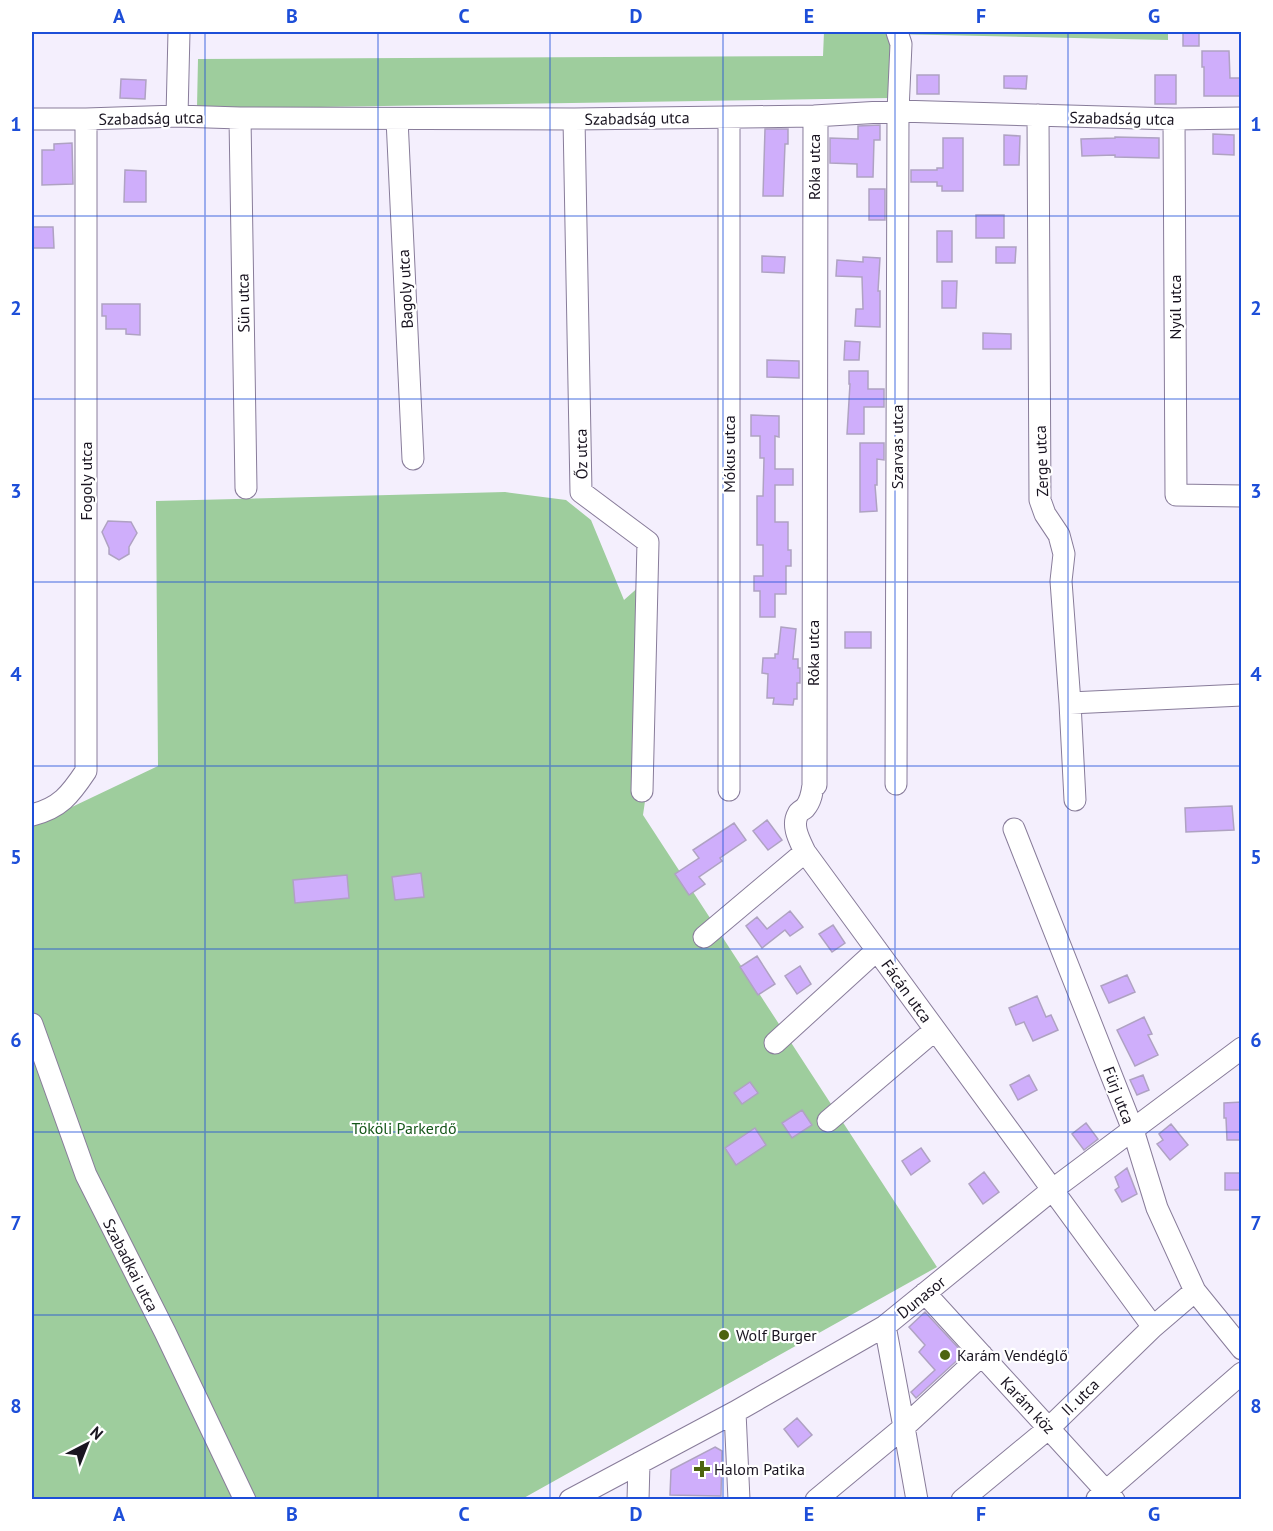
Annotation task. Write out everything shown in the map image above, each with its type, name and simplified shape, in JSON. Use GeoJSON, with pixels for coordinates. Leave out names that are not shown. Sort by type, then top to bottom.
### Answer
{"type":"FeatureCollection","features":[{"type":"Feature","properties":{"kind":"street"},"geometry":{"type":"LineString","coordinates":[[177,116],[179,32]]}},
{"type":"Feature","properties":{"kind":"street","name":"Szarvas utca"},"geometry":{"type":"LineString","coordinates":[[896,784],[898,111],[901,44],[897,32]]}},
{"type":"Feature","properties":{"kind":"street","name":"Szabadság utca"},"geometry":{"type":"LineString","coordinates":[[32,119],[177,116],[574,120],[814,116],[898,111],[1174,119],[1242,118]]}},
{"type":"Feature","properties":{"kind":"street","name":"Róka utca"},"geometry":{"type":"LineString","coordinates":[[813,785],[816,785],[817,116],[814,116]]}},
{"type":"Feature","properties":{"kind":"street","name":"Zerge utca"},"geometry":{"type":"LineString","coordinates":[[1038,116],[1040,500],[1045,514],[1059,535],[1064,554],[1061,581],[1075,800]]}},
{"type":"Feature","properties":{"kind":"street","name":"Mókus utca"},"geometry":{"type":"LineString","coordinates":[[729,117],[729,790]]}},
{"type":"Feature","properties":{"kind":"street","name":"Sün utca"},"geometry":{"type":"LineString","coordinates":[[240,118],[246,488]]}},
{"type":"Feature","properties":{"kind":"street","name":"Fogoly utca"},"geometry":{"type":"LineString","coordinates":[[32,815],[47,811],[71,794],[86,771],[86,119]]}},
{"type":"Feature","properties":{"kind":"street","name":"Bagoly utca"},"geometry":{"type":"LineString","coordinates":[[397,119],[413,459]]}},
{"type":"Feature","properties":{"kind":"street","name":"Nyúl utca"},"geometry":{"type":"LineString","coordinates":[[1174,119],[1176,495],[1242,496]]}},
{"type":"Feature","properties":{"kind":"street","name":"Őz utca"},"geometry":{"type":"LineString","coordinates":[[574,120],[581,492],[648,542],[642,791]]}},
{"type":"Feature","properties":{"kind":"street"},"geometry":{"type":"LineString","coordinates":[[1070,703],[1242,695]]}},
{"type":"Feature","properties":{"kind":"street","name":"Fácán utca"},"geometry":{"type":"LineString","coordinates":[[813,785],[807,805],[798,814],[795,825],[805,852],[1153,1327]]}},
{"type":"Feature","properties":{"kind":"street","name":"Fürj utca"},"geometry":{"type":"LineString","coordinates":[[1014,829],[1132,1130],[1156,1208],[1196,1291],[1242,1349]]}},
{"type":"Feature","properties":{"kind":"street"},"geometry":{"type":"LineString","coordinates":[[704,937],[805,852]]}},
{"type":"Feature","properties":{"kind":"street"},"geometry":{"type":"LineString","coordinates":[[775,1043],[877,950]]}},
{"type":"Feature","properties":{"kind":"street","name":"Szabadkai utca"},"geometry":{"type":"LineString","coordinates":[[32,1024],[86,1175],[165,1332],[245,1500]]}},
{"type":"Feature","properties":{"kind":"street"},"geometry":{"type":"LineString","coordinates":[[828,1121],[935,1030]]}},
{"type":"Feature","properties":{"kind":"street","name":"Dunasor"},"geometry":{"type":"LineString","coordinates":[[570,1500],[735,1412],[885,1326],[1052,1190],[1242,1048]]}},
{"type":"Feature","properties":{"kind":"street","name":"II. utca"},"geometry":{"type":"LineString","coordinates":[[962,1500],[1048,1428],[1153,1327],[1196,1291]]}},
{"type":"Feature","properties":{"kind":"street","name":"Karám köz"},"geometry":{"type":"LineString","coordinates":[[925,1293],[1048,1428],[1106,1497]]}},
{"type":"Feature","properties":{"kind":"street"},"geometry":{"type":"LineString","coordinates":[[885,1326],[916,1500]]}},
{"type":"Feature","properties":{"kind":"street"},"geometry":{"type":"LineString","coordinates":[[816,1500],[904,1426],[982,1355]]}},
{"type":"Feature","properties":{"kind":"street"},"geometry":{"type":"LineString","coordinates":[[1106,1497],[1242,1373]]}},
{"type":"Feature","properties":{"kind":"street"},"geometry":{"type":"LineString","coordinates":[[735,1412],[739,1500]]}},
{"type":"Feature","properties":{"kind":"street"},"geometry":{"type":"LineString","coordinates":[[638,1500],[639,1463]]}},
{"type":"Feature","properties":{"kind":"green space"},"geometry":{"type":"Polygon","coordinates":[[[824,32],[1168,32],[1168,40],[891,34],[890,98],[197,107],[198,59],[823,56],[824,32]]]}},
{"type":"Feature","properties":{"kind":"green space","name":"Tököli Parkerdő"},"geometry":{"type":"Polygon","coordinates":[[[505,492],[566,500],[591,520],[624,600],[650,577],[655,703],[651,760],[643,815],[937,1267],[522,1499],[32,1500],[32,826],[158,766],[156,501],[505,492]]]}},
{"type":"Feature","properties":{"kind":"building"},"geometry":{"type":"Polygon","coordinates":[[[1183,32],[1199,32],[1199,46],[1183,46],[1183,32]]]}},
{"type":"Feature","properties":{"kind":"building"},"geometry":{"type":"Polygon","coordinates":[[[1202,51],[1229,51],[1230,78],[1242,78],[1242,96],[1204,96],[1202,51]]]}},
{"type":"Feature","properties":{"kind":"building"},"geometry":{"type":"Polygon","coordinates":[[[917,75],[939,75],[939,94],[917,94],[917,75]]]}},
{"type":"Feature","properties":{"kind":"building"},"geometry":{"type":"Polygon","coordinates":[[[1155,75],[1176,75],[1176,104],[1155,104],[1155,75]]]}},
{"type":"Feature","properties":{"kind":"building"},"geometry":{"type":"Polygon","coordinates":[[[1004,76],[1027,76],[1026,89],[1004,88],[1004,76]]]}},
{"type":"Feature","properties":{"kind":"building"},"geometry":{"type":"Polygon","coordinates":[[[121,79],[146,80],[145,99],[120,98],[121,79]]]}},
{"type":"Feature","properties":{"kind":"building"},"geometry":{"type":"Polygon","coordinates":[[[880,125],[880,140],[874,140],[873,177],[857,177],[857,164],[830,163],[830,138],[858,139],[858,126],[880,125]]]}},
{"type":"Feature","properties":{"kind":"building"},"geometry":{"type":"Polygon","coordinates":[[[765,129],[788,129],[788,144],[785,144],[783,196],[763,196],[765,129]]]}},
{"type":"Feature","properties":{"kind":"building"},"geometry":{"type":"Polygon","coordinates":[[[1213,134],[1234,135],[1234,155],[1213,154],[1213,134]]]}},
{"type":"Feature","properties":{"kind":"building"},"geometry":{"type":"Polygon","coordinates":[[[1004,135],[1020,136],[1019,165],[1004,165],[1004,135]]]}},
{"type":"Feature","properties":{"kind":"building"},"geometry":{"type":"Polygon","coordinates":[[[943,138],[963,138],[963,191],[942,191],[942,186],[937,186],[937,182],[911,182],[911,170],[943,168],[943,138]]]}},
{"type":"Feature","properties":{"kind":"building"},"geometry":{"type":"Polygon","coordinates":[[[1159,138],[1159,158],[1115,157],[1115,155],[1082,156],[1081,139],[1159,138]]]}},
{"type":"Feature","properties":{"kind":"building"},"geometry":{"type":"Polygon","coordinates":[[[72,143],[73,184],[42,185],[42,150],[54,150],[54,144],[72,143]]]}},
{"type":"Feature","properties":{"kind":"building"},"geometry":{"type":"Polygon","coordinates":[[[125,170],[146,171],[146,202],[124,202],[125,170]]]}},
{"type":"Feature","properties":{"kind":"building"},"geometry":{"type":"Polygon","coordinates":[[[869,189],[885,189],[885,220],[869,220],[869,189]]]}},
{"type":"Feature","properties":{"kind":"building"},"geometry":{"type":"Polygon","coordinates":[[[976,215],[1004,215],[1004,238],[976,238],[976,215]]]}},
{"type":"Feature","properties":{"kind":"building"},"geometry":{"type":"Polygon","coordinates":[[[32,227],[53,227],[54,248],[32,248],[32,227]]]}},
{"type":"Feature","properties":{"kind":"building"},"geometry":{"type":"Polygon","coordinates":[[[937,231],[952,231],[952,262],[937,262],[937,231]]]}},
{"type":"Feature","properties":{"kind":"building"},"geometry":{"type":"Polygon","coordinates":[[[996,247],[1016,247],[1015,263],[996,263],[996,247]]]}},
{"type":"Feature","properties":{"kind":"building"},"geometry":{"type":"Polygon","coordinates":[[[762,256],[785,257],[784,273],[762,272],[762,256]]]}},
{"type":"Feature","properties":{"kind":"building"},"geometry":{"type":"Polygon","coordinates":[[[863,257],[880,258],[878,291],[880,291],[880,327],[855,326],[856,309],[863,309],[862,277],[836,276],[837,260],[863,262],[863,257]]]}},
{"type":"Feature","properties":{"kind":"building"},"geometry":{"type":"Polygon","coordinates":[[[942,281],[957,281],[956,308],[942,308],[942,281]]]}},
{"type":"Feature","properties":{"kind":"building"},"geometry":{"type":"Polygon","coordinates":[[[102,304],[140,304],[140,335],[126,334],[126,329],[106,329],[106,316],[102,316],[102,304]]]}},
{"type":"Feature","properties":{"kind":"building"},"geometry":{"type":"Polygon","coordinates":[[[983,333],[1011,334],[1011,349],[983,349],[983,333]]]}},
{"type":"Feature","properties":{"kind":"building"},"geometry":{"type":"Polygon","coordinates":[[[845,341],[860,342],[859,360],[844,360],[845,341]]]}},
{"type":"Feature","properties":{"kind":"building"},"geometry":{"type":"Polygon","coordinates":[[[767,360],[799,361],[799,378],[767,377],[767,360]]]}},
{"type":"Feature","properties":{"kind":"building"},"geometry":{"type":"Polygon","coordinates":[[[849,371],[868,371],[868,389],[884,389],[884,407],[864,407],[864,434],[847,434],[849,371]]]}},
{"type":"Feature","properties":{"kind":"building"},"geometry":{"type":"Polygon","coordinates":[[[751,415],[779,416],[779,437],[775,436],[775,469],[793,469],[793,485],[775,485],[775,522],[788,522],[788,550],[791,550],[791,566],[786,566],[786,594],[775,594],[775,617],[760,617],[760,591],[754,591],[754,576],[763,576],[763,545],[757,545],[757,496],[763,496],[764,458],[760,458],[760,436],[751,436],[751,415]]]}},
{"type":"Feature","properties":{"kind":"building"},"geometry":{"type":"Polygon","coordinates":[[[860,443],[884,443],[884,460],[877,459],[877,485],[875,485],[877,511],[860,512],[860,443]]]}},
{"type":"Feature","properties":{"kind":"building"},"geometry":{"type":"Polygon","coordinates":[[[108,521],[131,522],[137,533],[129,547],[129,554],[119,560],[109,554],[109,548],[102,532],[108,521]]]}},
{"type":"Feature","properties":{"kind":"building"},"geometry":{"type":"Polygon","coordinates":[[[781,627],[796,629],[793,659],[798,659],[800,683],[797,683],[797,699],[794,699],[793,705],[773,704],[774,698],[767,698],[768,674],[762,673],[763,658],[775,658],[775,654],[778,654],[781,627]]]}},
{"type":"Feature","properties":{"kind":"building"},"geometry":{"type":"Polygon","coordinates":[[[845,632],[871,632],[871,648],[845,648],[845,632]]]}},
{"type":"Feature","properties":{"kind":"building"},"geometry":{"type":"Polygon","coordinates":[[[1232,806],[1234,830],[1186,832],[1185,808],[1232,806]]]}},
{"type":"Feature","properties":{"kind":"building"},"geometry":{"type":"Polygon","coordinates":[[[767,820],[782,840],[768,850],[753,831],[767,820]]]}},
{"type":"Feature","properties":{"kind":"building"},"geometry":{"type":"Polygon","coordinates":[[[734,823],[746,840],[720,858],[722,861],[699,877],[705,884],[689,895],[675,874],[699,858],[693,850],[734,823]]]}},
{"type":"Feature","properties":{"kind":"building"},"geometry":{"type":"Polygon","coordinates":[[[421,873],[424,897],[395,900],[392,877],[421,873]]]}},
{"type":"Feature","properties":{"kind":"building"},"geometry":{"type":"Polygon","coordinates":[[[347,875],[349,898],[295,903],[293,880],[347,875]]]}},
{"type":"Feature","properties":{"kind":"building"},"geometry":{"type":"Polygon","coordinates":[[[790,911],[803,927],[790,936],[785,930],[762,948],[746,926],[757,917],[767,929],[790,911]]]}},
{"type":"Feature","properties":{"kind":"building"},"geometry":{"type":"Polygon","coordinates":[[[833,925],[845,943],[832,952],[819,934],[833,925]]]}},
{"type":"Feature","properties":{"kind":"building"},"geometry":{"type":"Polygon","coordinates":[[[757,956],[775,984],[758,995],[740,967],[757,956]]]}},
{"type":"Feature","properties":{"kind":"building"},"geometry":{"type":"Polygon","coordinates":[[[800,966],[811,984],[797,994],[785,976],[800,966]]]}},
{"type":"Feature","properties":{"kind":"building"},"geometry":{"type":"Polygon","coordinates":[[[1127,975],[1135,992],[1109,1003],[1101,986],[1127,975]]]}},
{"type":"Feature","properties":{"kind":"building"},"geometry":{"type":"Polygon","coordinates":[[[1037,996],[1046,1017],[1051,1015],[1058,1030],[1033,1041],[1024,1022],[1016,1025],[1009,1008],[1037,996]]]}},
{"type":"Feature","properties":{"kind":"building"},"geometry":{"type":"Polygon","coordinates":[[[1144,1017],[1152,1034],[1148,1035],[1158,1055],[1135,1066],[1117,1030],[1144,1017]]]}},
{"type":"Feature","properties":{"kind":"building"},"geometry":{"type":"Polygon","coordinates":[[[1029,1075],[1037,1090],[1018,1100],[1010,1085],[1029,1075]]]}},
{"type":"Feature","properties":{"kind":"building"},"geometry":{"type":"Polygon","coordinates":[[[1143,1075],[1149,1090],[1137,1095],[1130,1080],[1143,1075]]]}},
{"type":"Feature","properties":{"kind":"building"},"geometry":{"type":"Polygon","coordinates":[[[750,1082],[758,1093],[742,1104],[734,1093],[750,1082]]]}},
{"type":"Feature","properties":{"kind":"building"},"geometry":{"type":"Polygon","coordinates":[[[1242,1102],[1242,1140],[1227,1140],[1224,1103],[1242,1102]]]}},
{"type":"Feature","properties":{"kind":"building"},"geometry":{"type":"Polygon","coordinates":[[[802,1110],[812,1125],[792,1138],[782,1123],[802,1110]]]}},
{"type":"Feature","properties":{"kind":"building"},"geometry":{"type":"Polygon","coordinates":[[[1086,1123],[1098,1139],[1084,1150],[1072,1134],[1086,1123]]]}},
{"type":"Feature","properties":{"kind":"building"},"geometry":{"type":"Polygon","coordinates":[[[1171,1124],[1188,1145],[1170,1160],[1157,1144],[1163,1140],[1159,1134],[1171,1124]]]}},
{"type":"Feature","properties":{"kind":"building"},"geometry":{"type":"Polygon","coordinates":[[[755,1128],[766,1145],[736,1165],[725,1148],[755,1128]]]}},
{"type":"Feature","properties":{"kind":"building"},"geometry":{"type":"Polygon","coordinates":[[[921,1148],[930,1161],[911,1175],[902,1161],[921,1148]]]}},
{"type":"Feature","properties":{"kind":"building"},"geometry":{"type":"Polygon","coordinates":[[[1127,1168],[1137,1194],[1122,1202],[1115,1190],[1119,1187],[1115,1177],[1127,1168]]]}},
{"type":"Feature","properties":{"kind":"building"},"geometry":{"type":"Polygon","coordinates":[[[984,1172],[999,1192],[983,1204],[969,1184],[984,1172]]]}},
{"type":"Feature","properties":{"kind":"building"},"geometry":{"type":"Polygon","coordinates":[[[1225,1173],[1242,1173],[1242,1190],[1225,1190],[1225,1173]]]}},
{"type":"Feature","properties":{"kind":"building","name":"Karám Vendéglő"},"geometry":{"type":"Polygon","coordinates":[[[925,1312],[964,1354],[916,1398],[911,1392],[935,1370],[919,1352],[925,1345],[909,1327],[925,1312]]]}},
{"type":"Feature","properties":{"kind":"building"},"geometry":{"type":"Polygon","coordinates":[[[797,1418],[812,1435],[798,1447],[784,1429],[797,1418]]]}},
{"type":"Feature","properties":{"kind":"building"},"geometry":{"type":"Polygon","coordinates":[[[715,1447],[722,1451],[721,1496],[670,1495],[671,1470],[715,1447]]]}},
{"type":"Feature","properties":{"kind":"place","name":"Wolf Burger"},"geometry":{"type":"Point","coordinates":[724,1335]}},
{"type":"Feature","properties":{"kind":"place","name":"Karám Vendéglő"},"geometry":{"type":"Point","coordinates":[945,1355]}},
{"type":"Feature","properties":{"kind":"place","name":"Halom Patika"},"geometry":{"type":"Point","coordinates":[702,1469]}}]}
